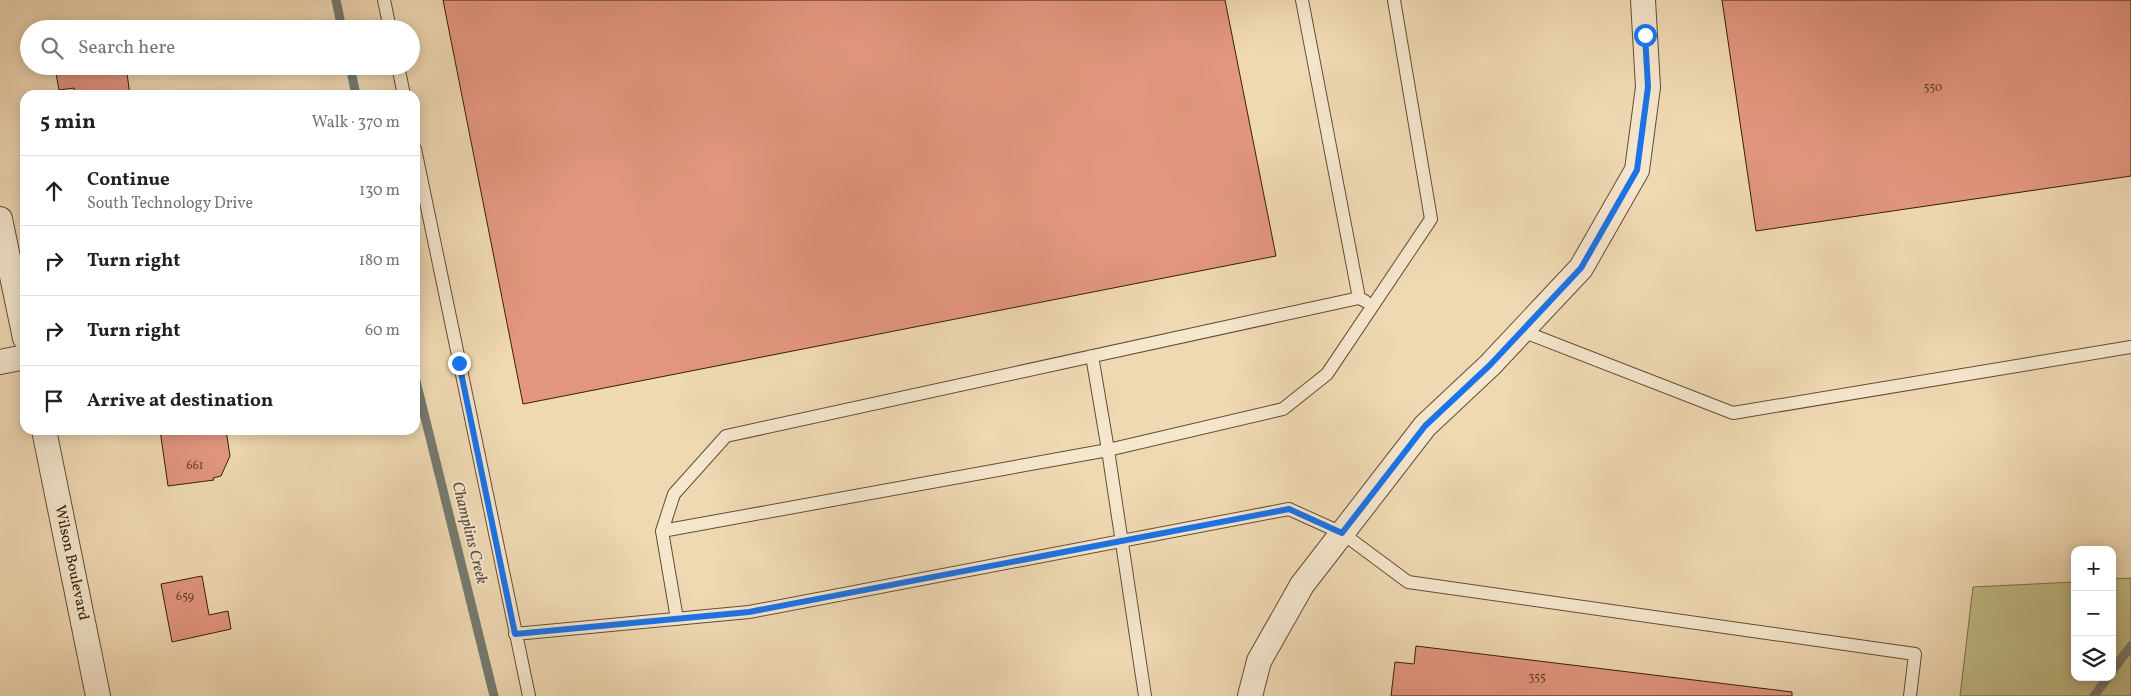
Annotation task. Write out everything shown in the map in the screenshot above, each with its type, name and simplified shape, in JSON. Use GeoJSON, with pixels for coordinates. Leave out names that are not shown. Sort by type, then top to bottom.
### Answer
{"type":"FeatureCollection","features":[{"type":"Feature","properties":{"kind":"street"},"geometry":{"type":"LineString","coordinates":[[1250,696],[1259,661],[1297,594],[1425,426],[1490,365],[1581,268],[1637,170],[1648,87],[1643,0]]}},
{"type":"Feature","properties":{"kind":"street"},"geometry":{"type":"LineString","coordinates":[[0,219],[20,314]]}},
{"type":"Feature","properties":{"kind":"street"},"geometry":{"type":"LineString","coordinates":[[0,362],[20,358]]}},
{"type":"Feature","properties":{"kind":"street","name":"Wilson Boulevard"},"geometry":{"type":"LineString","coordinates":[[45,435],[98,696]]}},
{"type":"Feature","properties":{"kind":"lane"},"geometry":{"type":"LineString","coordinates":[[384,0],[388,20]]}},
{"type":"Feature","properties":{"kind":"lane"},"geometry":{"type":"LineString","coordinates":[[1302,0],[1359,298]]}},
{"type":"Feature","properties":{"kind":"lane"},"geometry":{"type":"LineString","coordinates":[[662,531],[1108,450],[1283,409],[1327,374],[1371,305],[1431,219],[1394,0]]}},
{"type":"Feature","properties":{"kind":"lane"},"geometry":{"type":"LineString","coordinates":[[400,75],[403,90]]}},
{"type":"Feature","properties":{"kind":"lane"},"geometry":{"type":"LineString","coordinates":[[420,173],[529,696]]}},
{"type":"Feature","properties":{"kind":"lane"},"geometry":{"type":"LineString","coordinates":[[677,619],[662,531],[674,494],[726,436],[1359,298],[1371,305]]}},
{"type":"Feature","properties":{"kind":"lane"},"geometry":{"type":"LineString","coordinates":[[1522,331],[1732,414],[2131,347]]}},
{"type":"Feature","properties":{"kind":"lane"},"geometry":{"type":"LineString","coordinates":[[1092,356],[1145,696]]}},
{"type":"Feature","properties":{"kind":"lane"},"geometry":{"type":"LineString","coordinates":[[515,634],[749,612],[1289,509],[1342,533],[1408,582],[1915,654],[1910,696]]}},
{"type":"Feature","properties":{"kind":"shaded area"},"geometry":{"type":"Polygon","coordinates":[[[2131,578],[2131,696],[1960,696],[1973,587],[2071,582],[2071,681],[2116,681],[2116,579],[2131,578]]]}},
{"type":"Feature","properties":{"kind":"building"},"geometry":{"type":"Polygon","coordinates":[[[443,0],[1225,0],[1276,256],[523,404],[443,0]]]}},
{"type":"Feature","properties":{"kind":"building"},"geometry":{"type":"Polygon","coordinates":[[[1722,0],[2131,0],[2131,176],[1756,231],[1722,0]]]}},
{"type":"Feature","properties":{"kind":"building"},"geometry":{"type":"Polygon","coordinates":[[[56,75],[127,75],[129,90],[74,90],[74,88],[59,90],[56,75]]]}},
{"type":"Feature","properties":{"kind":"building"},"geometry":{"type":"Polygon","coordinates":[[[161,435],[227,435],[230,456],[221,476],[213,478],[214,480],[168,486],[161,435]]]}},
{"type":"Feature","properties":{"kind":"building"},"geometry":{"type":"Polygon","coordinates":[[[202,576],[209,615],[228,611],[231,629],[172,642],[161,584],[202,576]]]}},
{"type":"Feature","properties":{"kind":"building"},"geometry":{"type":"Polygon","coordinates":[[[1416,646],[1792,692],[1792,696],[1391,696],[1395,662],[1414,664],[1416,646]]]}},
{"type":"Feature","properties":{"kind":"waterway","name":"Champlins Creek"},"geometry":{"type":"LineString","coordinates":[[336,0],[340,20]]}},
{"type":"Feature","properties":{"kind":"waterway","name":"Champlins Creek"},"geometry":{"type":"LineString","coordinates":[[352,75],[355,90]]}},
{"type":"Feature","properties":{"kind":"waterway","name":"Champlins Creek"},"geometry":{"type":"LineString","coordinates":[[420,397],[494,696]]}},
{"type":"Feature","properties":{"kind":"waterway"},"geometry":{"type":"LineString","coordinates":[[2116,666],[2131,646]]}},
{"type":"Feature","properties":{"kind":"waterway"},"geometry":{"type":"LineString","coordinates":[[2094,696],[2105,681]]}},
{"type":"Feature","properties":{"kind":"route"},"geometry":{"type":"LineString","coordinates":[[459,363],[515,634],[749,612],[1289,509],[1342,533],[1425,426],[1490,365],[1581,268],[1637,170],[1648,87],[1645,35]]}}]}
